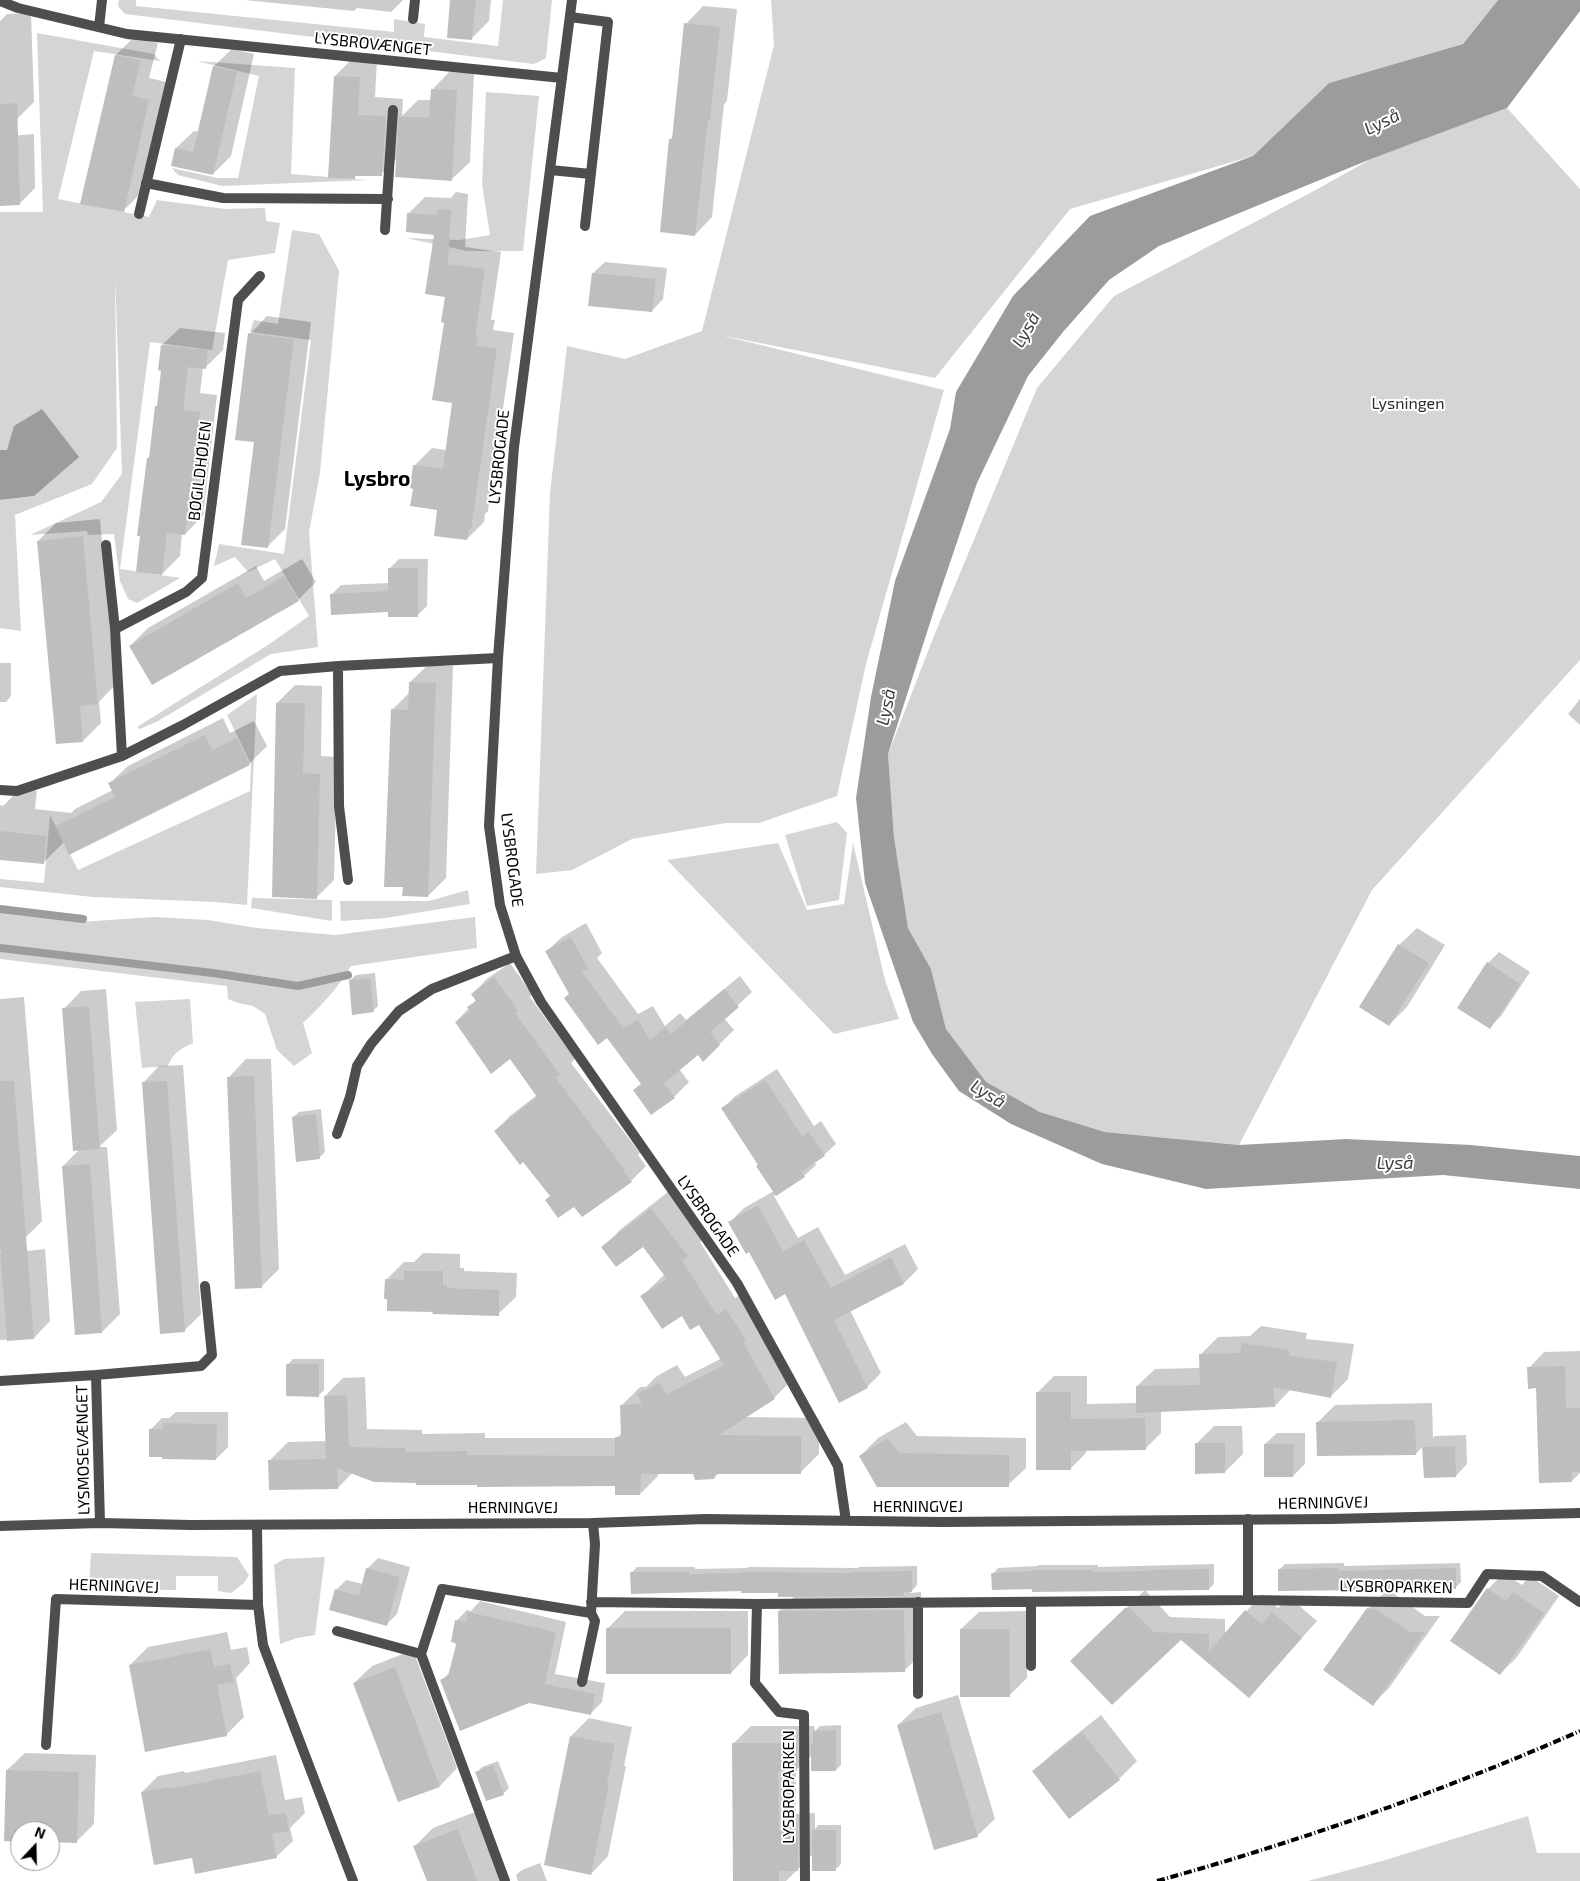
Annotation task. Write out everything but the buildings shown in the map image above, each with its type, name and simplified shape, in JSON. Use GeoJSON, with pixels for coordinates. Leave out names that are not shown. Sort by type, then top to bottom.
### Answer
{"type":"FeatureCollection","features":[{"type":"Feature","properties":{"kind":"street"},"geometry":{"type":"LineString","coordinates":[[99,27],[102,0]]}},
{"type":"Feature","properties":{"kind":"street","name":"LYSBROVÆNGET"},"geometry":{"type":"LineString","coordinates":[[413,19],[415,0]]}},
{"type":"Feature","properties":{"kind":"street","name":"LYSBROGADE"},"geometry":{"type":"LineString","coordinates":[[572,0],[514,447],[498,658],[489,826],[500,905],[516,956],[541,1002],[737,1283],[838,1466],[846,1521]]}},
{"type":"Feature","properties":{"kind":"street","name":"LYSBROVÆNGET"},"geometry":{"type":"LineString","coordinates":[[0,1],[18,8],[128,34],[562,78]]}},
{"type":"Feature","properties":{"kind":"street"},"geometry":{"type":"LineString","coordinates":[[570,17],[608,22],[585,226]]}},
{"type":"Feature","properties":{"kind":"street"},"geometry":{"type":"LineString","coordinates":[[138,214],[181,40]]}},
{"type":"Feature","properties":{"kind":"street"},"geometry":{"type":"LineString","coordinates":[[385,230],[393,110]]}},
{"type":"Feature","properties":{"kind":"street"},"geometry":{"type":"LineString","coordinates":[[550,170],[590,174]]}},
{"type":"Feature","properties":{"kind":"street"},"geometry":{"type":"LineString","coordinates":[[146,183],[223,198],[388,199]]}},
{"type":"Feature","properties":{"kind":"street","name":"BØGILDHØJEN"},"geometry":{"type":"LineString","coordinates":[[116,629],[186,592],[202,578],[238,300],[260,276]]}},
{"type":"Feature","properties":{"kind":"street"},"geometry":{"type":"LineString","coordinates":[[106,545],[116,629],[122,756]]}},
{"type":"Feature","properties":{"kind":"street"},"geometry":{"type":"LineString","coordinates":[[0,790],[17,791],[122,756],[183,726],[280,671],[338,666],[498,658]]}},
{"type":"Feature","properties":{"kind":"street"},"geometry":{"type":"LineString","coordinates":[[338,666],[339,806],[348,880]]}},
{"type":"Feature","properties":{"kind":"street"},"geometry":{"type":"LineString","coordinates":[[338,1134],[350,1097],[357,1066],[371,1044],[399,1011],[432,989],[516,956]]}},
{"type":"Feature","properties":{"kind":"street","name":"LYSMOSEVÆNGET"},"geometry":{"type":"LineString","coordinates":[[0,1381],[201,1366],[212,1355],[205,1286]]}},
{"type":"Feature","properties":{"kind":"street","name":"LYSMOSEVÆNGET"},"geometry":{"type":"LineString","coordinates":[[96,1375],[100,1524]]}},
{"type":"Feature","properties":{"kind":"street","name":"HERNINGVEJ"},"geometry":{"type":"LineString","coordinates":[[0,1526],[593,1523],[706,1519],[941,1522],[1331,1519],[1580,1513]]}},
{"type":"Feature","properties":{"kind":"street"},"geometry":{"type":"LineString","coordinates":[[1248,1519],[1248,1600]]}},
{"type":"Feature","properties":{"kind":"street"},"geometry":{"type":"LineString","coordinates":[[582,1682],[595,1621],[591,1607],[593,1523]]}},
{"type":"Feature","properties":{"kind":"street"},"geometry":{"type":"LineString","coordinates":[[257,1525],[258,1605],[263,1645],[353,1881]]}},
{"type":"Feature","properties":{"kind":"street","name":"LYSBROPARKEN"},"geometry":{"type":"LineString","coordinates":[[421,1654],[442,1589],[591,1607],[918,1602],[1031,1603],[1248,1600],[1468,1603],[1487,1574],[1542,1576],[1580,1602]]}},
{"type":"Feature","properties":{"kind":"street","name":"HERNINGVEJ"},"geometry":{"type":"LineString","coordinates":[[46,1745],[56,1599],[258,1605]]}},
{"type":"Feature","properties":{"kind":"street"},"geometry":{"type":"LineString","coordinates":[[918,1602],[918,1694]]}},
{"type":"Feature","properties":{"kind":"street"},"geometry":{"type":"LineString","coordinates":[[1031,1603],[1031,1666]]}},
{"type":"Feature","properties":{"kind":"street","name":"LYSBROPARKEN"},"geometry":{"type":"LineString","coordinates":[[758,1604],[756,1683],[780,1712],[804,1714],[805,1881]]}},
{"type":"Feature","properties":{"kind":"street"},"geometry":{"type":"LineString","coordinates":[[337,1631],[421,1654],[504,1881]]}},
{"type":"Feature","properties":{"kind":"green space"},"geometry":{"type":"Polygon","coordinates":[[[119,0],[136,0],[136,6],[394,32],[394,19],[425,24],[424,37],[498,46],[503,0],[552,0],[546,58],[534,64],[125,14],[118,6],[119,0]]]}},
{"type":"Feature","properties":{"kind":"green space"},"geometry":{"type":"Polygon","coordinates":[[[771,0],[1498,0],[1463,44],[1329,83],[1253,156],[1070,209],[935,378],[720,335],[944,390],[866,664],[837,796],[759,823],[726,823],[632,839],[572,870],[536,874],[550,493],[567,346],[625,359],[702,331],[774,45],[771,0]]]}},
{"type":"Feature","properties":{"kind":"green space"},"geometry":{"type":"Polygon","coordinates":[[[37,33],[154,54],[160,61],[94,51],[58,199],[149,217],[157,200],[225,209],[265,208],[266,221],[280,223],[275,253],[228,260],[212,350],[150,342],[120,569],[180,578],[137,603],[128,599],[120,581],[114,534],[88,535],[87,531],[30,535],[101,502],[122,474],[115,274],[117,448],[92,484],[15,515],[21,631],[0,628],[0,500],[34,496],[7,450],[0,450],[0,212],[43,212],[37,33]]]}},
{"type":"Feature","properties":{"kind":"green space"},"geometry":{"type":"Polygon","coordinates":[[[197,61],[295,68],[291,174],[368,180],[222,186],[178,175],[172,168],[218,178],[238,178],[259,76],[197,61]]]}},
{"type":"Feature","properties":{"kind":"green space"},"geometry":{"type":"Polygon","coordinates":[[[486,92],[539,96],[523,251],[467,251],[406,238],[459,240],[490,235],[482,184],[486,92]]]}},
{"type":"Feature","properties":{"kind":"green space","name":"Lysningen"},"geometry":{"type":"Polygon","coordinates":[[[1507,108],[1580,189],[1580,660],[1372,890],[1239,1145],[1105,1132],[1040,1112],[985,1082],[946,1029],[931,969],[908,928],[894,837],[888,754],[936,631],[1037,388],[1114,296],[1371,159],[1507,108]]]}},
{"type":"Feature","properties":{"kind":"green space"},"geometry":{"type":"Polygon","coordinates":[[[292,230],[319,234],[339,271],[320,473],[309,532],[318,647],[271,654],[158,721],[140,729],[137,727],[268,645],[309,616],[275,559],[248,572],[235,557],[214,566],[219,544],[284,554],[311,340],[250,332],[254,320],[278,324],[292,230]]]}},
{"type":"Feature","properties":{"kind":"green space"},"geometry":{"type":"Polygon","coordinates":[[[257,694],[247,905],[93,897],[0,887],[0,879],[44,883],[50,815],[78,870],[250,791],[251,764],[227,715],[257,694]]]}},
{"type":"Feature","properties":{"kind":"green space"},"geometry":{"type":"Polygon","coordinates":[[[837,822],[847,833],[839,900],[807,906],[785,835],[837,822]]]}},
{"type":"Feature","properties":{"kind":"green space"},"geometry":{"type":"Polygon","coordinates":[[[778,843],[807,910],[844,904],[853,843],[885,980],[899,1019],[834,1034],[667,860],[778,843]]]}},
{"type":"Feature","properties":{"kind":"green space"},"geometry":{"type":"Polygon","coordinates":[[[468,890],[470,904],[386,918],[341,921],[340,901],[429,901],[468,890]]]}},
{"type":"Feature","properties":{"kind":"green space"},"geometry":{"type":"Polygon","coordinates":[[[252,898],[332,900],[332,921],[251,908],[252,898]]]}},
{"type":"Feature","properties":{"kind":"green space"},"geometry":{"type":"Polygon","coordinates":[[[0,912],[81,922],[153,917],[208,920],[257,928],[335,935],[475,917],[477,948],[351,966],[341,982],[303,1023],[312,1053],[294,1066],[277,1050],[265,1014],[253,1006],[228,999],[227,986],[0,959],[0,912]]]}},
{"type":"Feature","properties":{"kind":"green space"},"geometry":{"type":"Polygon","coordinates":[[[190,999],[193,1043],[178,1052],[168,1066],[142,1068],[135,1002],[190,999]]]}},
{"type":"Feature","properties":{"kind":"green space"},"geometry":{"type":"Polygon","coordinates":[[[91,1553],[237,1557],[249,1575],[244,1583],[231,1593],[218,1591],[218,1576],[176,1576],[176,1590],[89,1589],[91,1553]]]}},
{"type":"Feature","properties":{"kind":"green space"},"geometry":{"type":"Polygon","coordinates":[[[325,1557],[315,1635],[297,1638],[280,1644],[274,1565],[284,1559],[325,1557]]]}},
{"type":"Feature","properties":{"kind":"green space"},"geometry":{"type":"Polygon","coordinates":[[[1528,1816],[1537,1853],[1580,1853],[1580,1881],[1308,1881],[1382,1861],[1528,1816]]]}},
{"type":"Feature","properties":{"kind":"water","name":"Lyså"},"geometry":{"type":"Polygon","coordinates":[[[1498,0],[1580,0],[1580,11],[1507,108],[1371,159],[1159,246],[1109,280],[1063,332],[1028,376],[977,483],[888,754],[894,837],[908,928],[931,969],[946,1029],[986,1082],[1040,1112],[1105,1132],[1239,1145],[1346,1139],[1471,1145],[1580,1156],[1580,1189],[1443,1175],[1206,1189],[1102,1164],[1011,1124],[959,1091],[932,1054],[913,1022],[865,883],[856,798],[871,697],[895,581],[950,429],[956,392],[1013,296],[1090,216],[1253,156],[1329,83],[1463,44],[1498,0]]]}},
{"type":"Feature","properties":{"kind":"water"},"geometry":{"type":"Polygon","coordinates":[[[42,409],[79,457],[34,496],[0,500],[0,450],[7,450],[14,426],[42,409]]]}},
{"type":"Feature","properties":{"kind":"waterway"},"geometry":{"type":"LineString","coordinates":[[0,909],[83,919]]}},
{"type":"Feature","properties":{"kind":"waterway"},"geometry":{"type":"LineString","coordinates":[[0,948],[213,973],[298,986],[348,975]]}},
{"type":"Feature","properties":{"kind":"railway"},"geometry":{"type":"LineString","coordinates":[[1157,1881],[1318,1832],[1476,1774],[1580,1731]]}},
{"type":"Feature","properties":{"kind":"district","name":"Lysbro"},"geometry":{"type":"Point","coordinates":[377,479]}}]}
